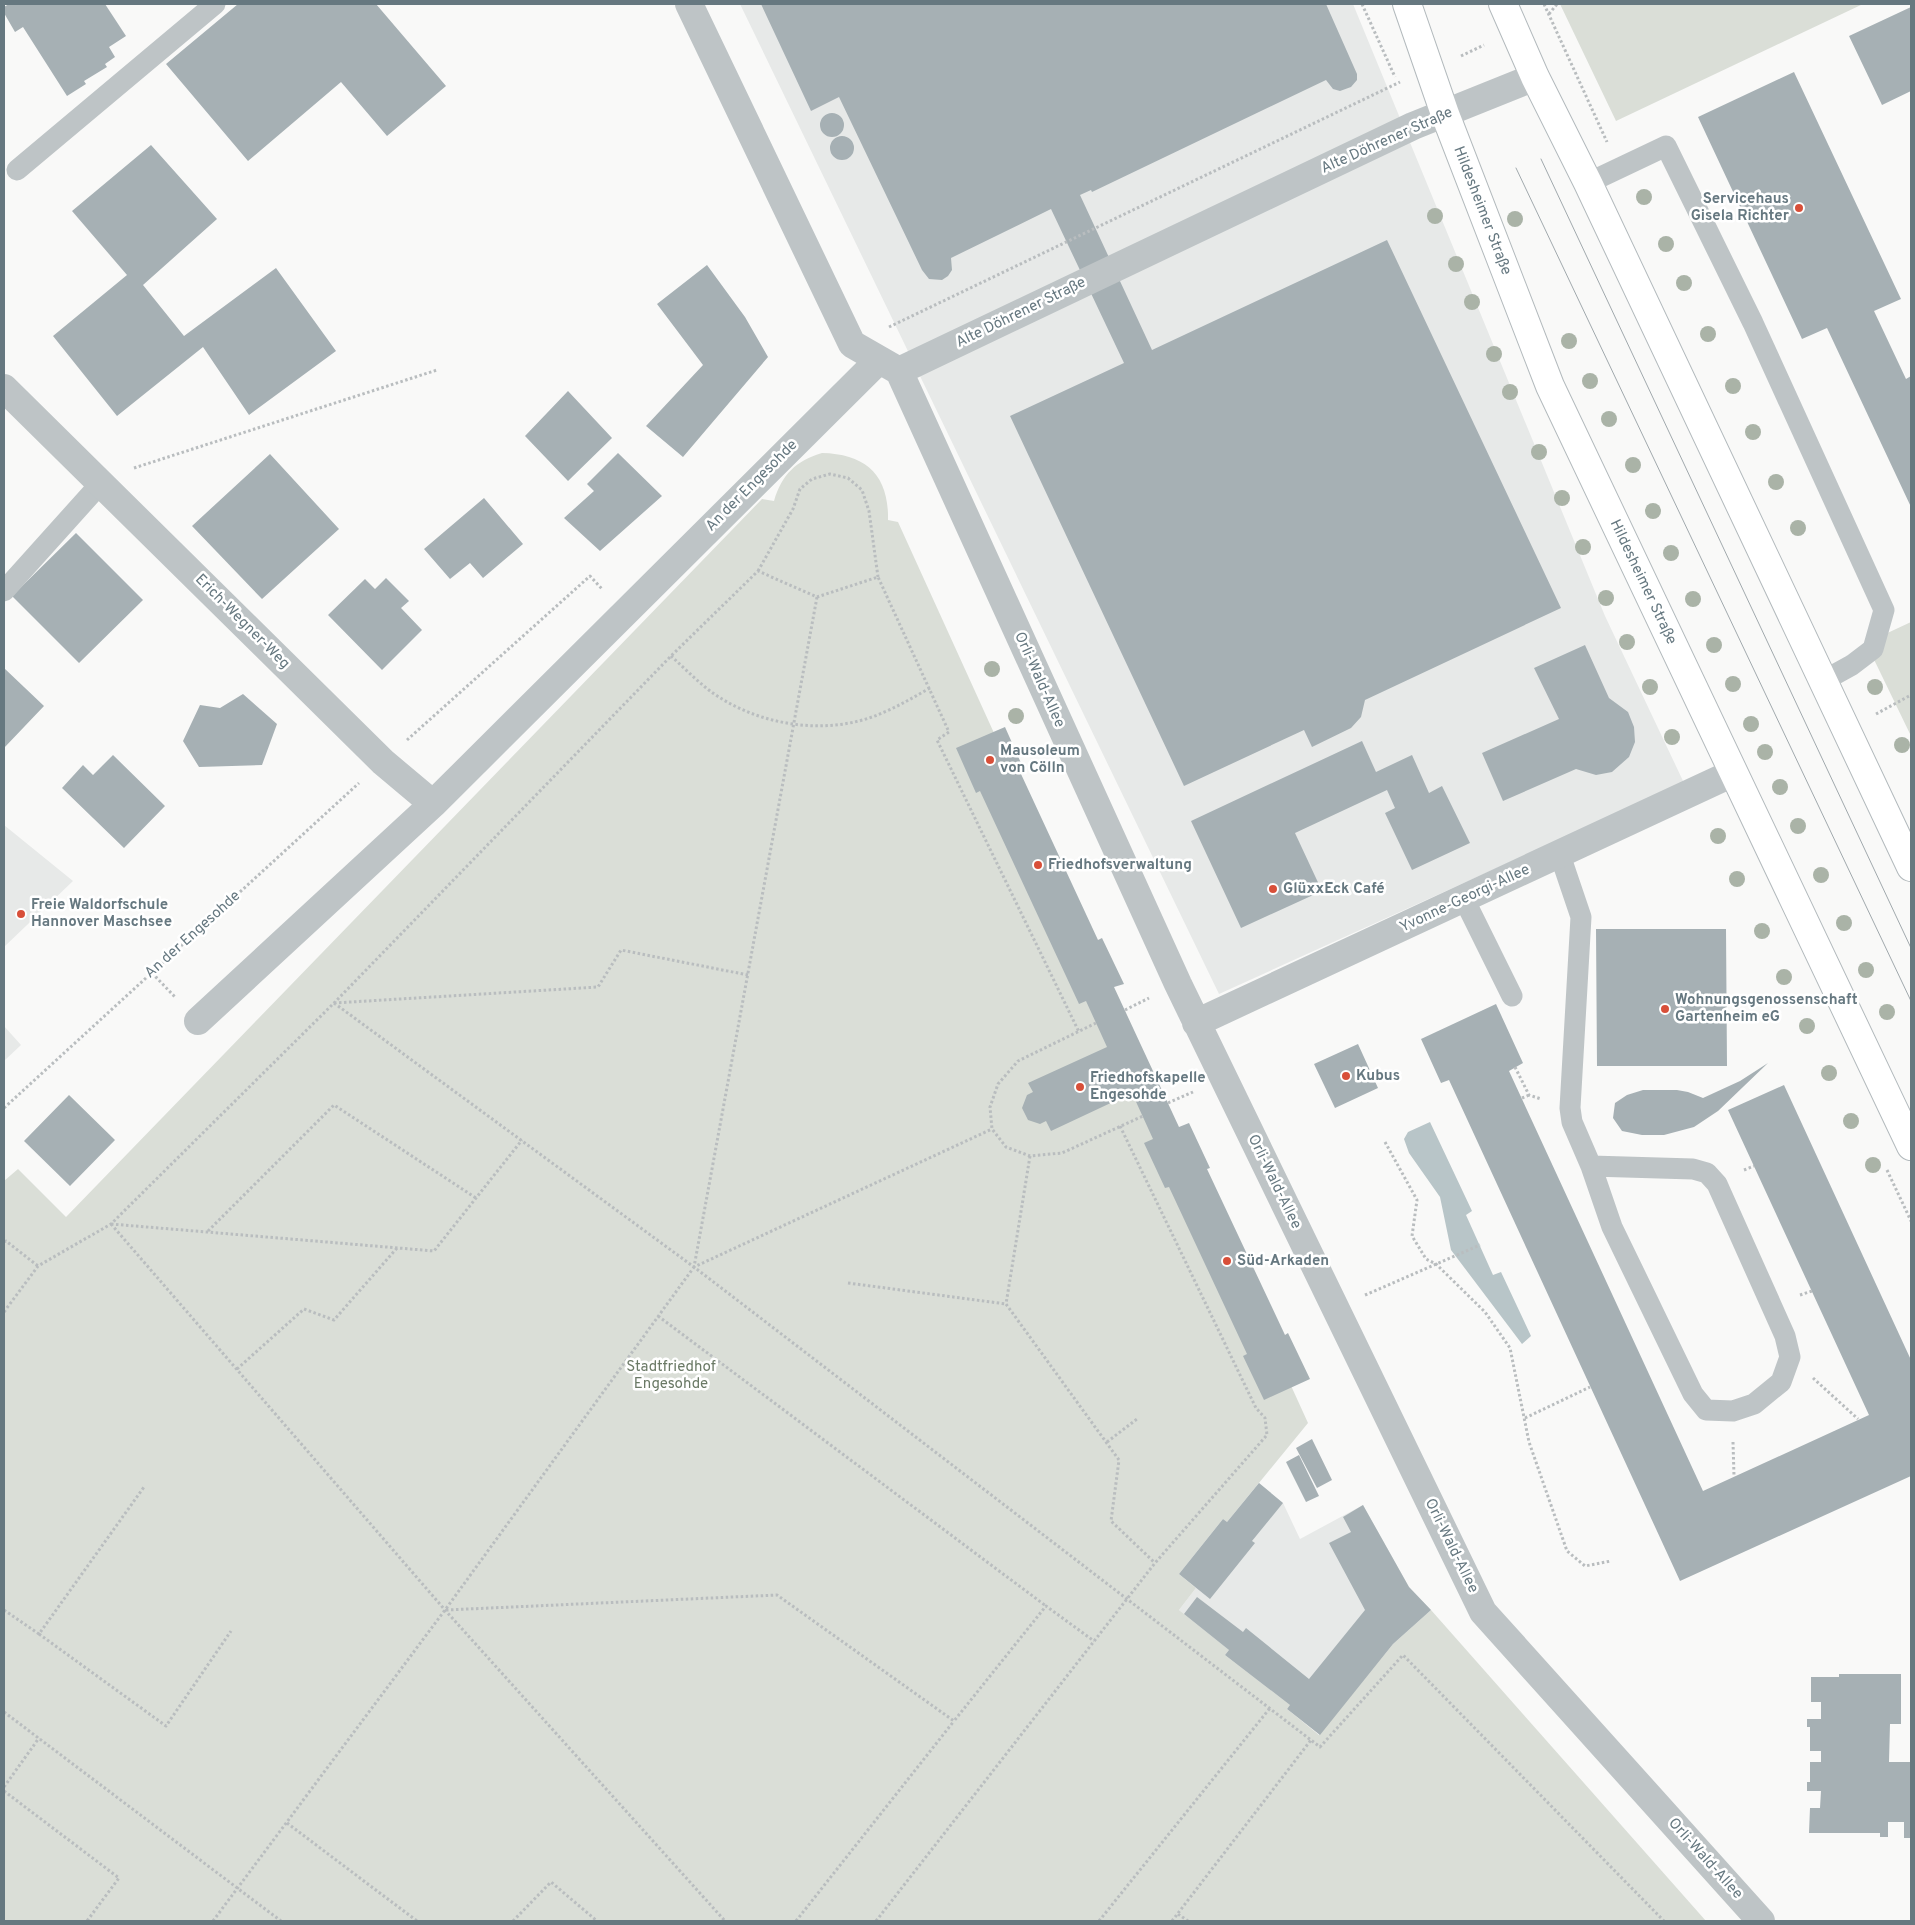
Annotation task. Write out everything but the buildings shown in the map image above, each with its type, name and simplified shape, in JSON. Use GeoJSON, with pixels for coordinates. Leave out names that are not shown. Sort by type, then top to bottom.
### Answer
{"type":"FeatureCollection","features":[{"type":"Feature","properties":{"kind":"main road","name":"Hildesheimer Straße"},"geometry":{"type":"LineString","coordinates":[[1407,4],[1445,114],[1550,386],[1911,1146]]}},
{"type":"Feature","properties":{"kind":"main road"},"geometry":{"type":"LineString","coordinates":[[1503,4],[1535,77],[1588,183],[1911,867]]}},
{"type":"Feature","properties":{"kind":"street"},"geometry":{"type":"LineString","coordinates":[[689,4],[852,344],[889,366]]}},
{"type":"Feature","properties":{"kind":"street","name":"Alte Döhrener Straße"},"geometry":{"type":"LineString","coordinates":[[889,366],[1413,126],[1535,77]]}},
{"type":"Feature","properties":{"kind":"street","name":"An der Engesohde"},"geometry":{"type":"LineString","coordinates":[[198,1021],[433,804],[626,612],[889,366]]}},
{"type":"Feature","properties":{"kind":"street","name":"Orli-Wald-Allee"},"geometry":{"type":"LineString","coordinates":[[889,366],[1196,1023],[1483,1612],[1761,1921]]}},
{"type":"Feature","properties":{"kind":"street","name":"Erich-Wegner-Weg"},"geometry":{"type":"LineString","coordinates":[[4,388],[383,762]]}},
{"type":"Feature","properties":{"kind":"street"},"geometry":{"type":"LineString","coordinates":[[383,762],[433,804]]}},
{"type":"Feature","properties":{"kind":"street","name":"Yvonne-Georgi-Allee"},"geometry":{"type":"LineString","coordinates":[[1196,1023],[1733,773]]}},
{"type":"Feature","properties":{"kind":"lane"},"geometry":{"type":"LineString","coordinates":[[17,170],[215,4]]}},
{"type":"Feature","properties":{"kind":"lane"},"geometry":{"type":"LineString","coordinates":[[1588,183],[1666,146],[1753,323],[1884,610],[1873,649],[1852,665],[1823,681]]}},
{"type":"Feature","properties":{"kind":"lane"},"geometry":{"type":"LineString","coordinates":[[4,591],[99,482]]}},
{"type":"Feature","properties":{"kind":"lane"},"geometry":{"type":"LineString","coordinates":[[1560,855],[1581,916],[1570,1108],[1572,1122],[1591,1166],[1612,1227],[1693,1394],[1706,1410],[1733,1411],[1754,1404],[1781,1382],[1790,1358],[1785,1336],[1717,1184],[1706,1173],[1693,1169],[1591,1166]]}},
{"type":"Feature","properties":{"kind":"lane"},"geometry":{"type":"LineString","coordinates":[[1464,899],[1512,996]]}},
{"type":"Feature","properties":{"kind":"path"},"geometry":{"type":"LineString","coordinates":[[1362,4],[1413,126]]}},
{"type":"Feature","properties":{"kind":"path"},"geometry":{"type":"LineString","coordinates":[[1544,4],[1549,14]]}},
{"type":"Feature","properties":{"kind":"path"},"geometry":{"type":"LineString","coordinates":[[852,344],[1397,84],[1516,30],[1549,14],[1557,4]]}},
{"type":"Feature","properties":{"kind":"path"},"geometry":{"type":"LineString","coordinates":[[99,482],[438,370]]}},
{"type":"Feature","properties":{"kind":"path"},"geometry":{"type":"LineString","coordinates":[[4,1312],[38,1266],[111,1224],[334,1003],[671,656],[758,571],[793,509],[800,489],[812,479],[830,474],[848,478],[862,490],[869,511],[878,577],[950,732],[937,740],[1079,1032]]}},
{"type":"Feature","properties":{"kind":"path"},"geometry":{"type":"LineString","coordinates":[[758,571],[817,596],[878,577]]}},
{"type":"Feature","properties":{"kind":"path","name":"An der Engesohde"},"geometry":{"type":"LineString","coordinates":[[4,1108],[590,576],[626,612]]}},
{"type":"Feature","properties":{"kind":"path"},"geometry":{"type":"LineString","coordinates":[[213,1921],[445,1610],[694,1267],[817,596]]}},
{"type":"Feature","properties":{"kind":"path"},"geometry":{"type":"LineString","coordinates":[[671,656],[706,688],[744,711],[795,724],[824,727],[855,722],[882,714],[930,688]]}},
{"type":"Feature","properties":{"kind":"path"},"geometry":{"type":"LineString","coordinates":[[1847,730],[1911,695]]}},
{"type":"Feature","properties":{"kind":"path"},"geometry":{"type":"LineString","coordinates":[[334,1003],[598,988],[621,950],[748,974]]}},
{"type":"Feature","properties":{"kind":"path"},"geometry":{"type":"LineString","coordinates":[[334,1003],[694,1267],[1320,1747],[1403,1655],[1664,1921]]}},
{"type":"Feature","properties":{"kind":"path"},"geometry":{"type":"LineString","coordinates":[[1096,1023],[1018,1062],[1013,1067],[998,1084],[990,1107],[992,1129],[1006,1146],[1030,1156],[1062,1153],[1143,1116]]}},
{"type":"Feature","properties":{"kind":"path"},"geometry":{"type":"LineString","coordinates":[[1515,1067],[1529,1095]]}},
{"type":"Feature","properties":{"kind":"path"},"geometry":{"type":"LineString","coordinates":[[1522,1098],[1529,1095],[1570,1108]]}},
{"type":"Feature","properties":{"kind":"path"},"geometry":{"type":"LineString","coordinates":[[208,1232],[334,1105],[476,1198]]}},
{"type":"Feature","properties":{"kind":"path"},"geometry":{"type":"LineString","coordinates":[[876,1921],[1155,1563],[1267,1434],[1265,1418],[1256,1408],[1120,1126]]}},
{"type":"Feature","properties":{"kind":"path"},"geometry":{"type":"LineString","coordinates":[[694,1267],[992,1129]]}},
{"type":"Feature","properties":{"kind":"path"},"geometry":{"type":"LineString","coordinates":[[111,1224],[434,1251],[522,1140]]}},
{"type":"Feature","properties":{"kind":"path"},"geometry":{"type":"LineString","coordinates":[[1385,1142],[1417,1200],[1412,1236],[1426,1259],[1436,1264],[1484,1312],[1510,1348],[1530,1442],[1567,1551],[1585,1566],[1611,1561]]}},
{"type":"Feature","properties":{"kind":"path"},"geometry":{"type":"LineString","coordinates":[[1030,1156],[1006,1304],[1119,1460],[1111,1521],[1155,1563]]}},
{"type":"Feature","properties":{"kind":"path"},"geometry":{"type":"LineString","coordinates":[[111,1224],[445,1610],[724,1921]]}},
{"type":"Feature","properties":{"kind":"path"},"geometry":{"type":"LineString","coordinates":[[4,1242],[6,1241],[38,1266]]}},
{"type":"Feature","properties":{"kind":"path"},"geometry":{"type":"LineString","coordinates":[[1335,1308],[1480,1245]]}},
{"type":"Feature","properties":{"kind":"path"},"geometry":{"type":"LineString","coordinates":[[237,1369],[304,1309],[334,1320],[397,1248]]}},
{"type":"Feature","properties":{"kind":"path"},"geometry":{"type":"LineString","coordinates":[[848,1284],[1006,1304]]}},
{"type":"Feature","properties":{"kind":"path"},"geometry":{"type":"LineString","coordinates":[[658,1316],[1094,1641]]}},
{"type":"Feature","properties":{"kind":"path"},"geometry":{"type":"LineString","coordinates":[[1790,1358],[1858,1419]]}},
{"type":"Feature","properties":{"kind":"path"},"geometry":{"type":"LineString","coordinates":[[1524,1418],[1590,1387]]}},
{"type":"Feature","properties":{"kind":"path"},"geometry":{"type":"LineString","coordinates":[[1733,1411],[1734,1476]]}},
{"type":"Feature","properties":{"kind":"path"},"geometry":{"type":"LineString","coordinates":[[1107,1442],[1137,1419]]}},
{"type":"Feature","properties":{"kind":"path"},"geometry":{"type":"LineString","coordinates":[[39,1634],[144,1487]]}},
{"type":"Feature","properties":{"kind":"path"},"geometry":{"type":"LineString","coordinates":[[445,1610],[777,1596],[954,1721]]}},
{"type":"Feature","properties":{"kind":"path"},"geometry":{"type":"LineString","coordinates":[[796,1921],[1046,1606]]}},
{"type":"Feature","properties":{"kind":"path"},"geometry":{"type":"LineString","coordinates":[[4,1610],[166,1726],[231,1631]]}},
{"type":"Feature","properties":{"kind":"path"},"geometry":{"type":"LineString","coordinates":[[1099,1921],[1270,1708]]}},
{"type":"Feature","properties":{"kind":"path"},"geometry":{"type":"LineString","coordinates":[[4,1712],[281,1921]]}},
{"type":"Feature","properties":{"kind":"path"},"geometry":{"type":"LineString","coordinates":[[39,1738],[4,1789],[119,1878],[87,1921]]}},
{"type":"Feature","properties":{"kind":"path"},"geometry":{"type":"LineString","coordinates":[[1172,1921],[1311,1740]]}},
{"type":"Feature","properties":{"kind":"path"},"geometry":{"type":"LineString","coordinates":[[287,1823],[416,1921]]}},
{"type":"Feature","properties":{"kind":"path"},"geometry":{"type":"LineString","coordinates":[[513,1921],[551,1882],[597,1921]]}},
{"type":"Feature","properties":{"kind":"path"},"geometry":{"type":"LineString","coordinates":[[1178,1914],[1188,1921]]}},
{"type":"Feature","properties":{"kind":"shaded area"},"geometry":{"type":"Polygon","coordinates":[[[740,4],[1353,4],[1605,616],[1684,783],[1219,994],[740,4]]]}},
{"type":"Feature","properties":{"kind":"shaded area","name":"Freie Waldorfschule Hannover Maschsee"},"geometry":{"type":"Polygon","coordinates":[[[4,825],[73,881],[4,947],[4,825]]]}},
{"type":"Feature","properties":{"kind":"shaded area"},"geometry":{"type":"Polygon","coordinates":[[[4,1026],[21,1045],[4,1061],[4,1026]]]}},
{"type":"Feature","properties":{"kind":"shaded area"},"geometry":{"type":"Polygon","coordinates":[[[1430,1122],[1472,1211],[1466,1215],[1493,1275],[1501,1272],[1531,1336],[1522,1344],[1451,1250],[1440,1197],[1409,1153],[1404,1139],[1408,1132],[1430,1122]]]}},
{"type":"Feature","properties":{"kind":"shaded area"},"geometry":{"type":"Polygon","coordinates":[[[1259,1483],[1283,1503],[1300,1539],[1363,1505],[1409,1587],[1431,1610],[1393,1644],[1320,1735],[1225,1655],[1228,1651],[1179,1610],[1196,1588],[1179,1574],[1223,1519],[1228,1522],[1259,1483]]]}},
{"type":"Feature","properties":{"kind":"green space"},"geometry":{"type":"Polygon","coordinates":[[[1560,4],[1863,4],[1616,121],[1560,4]]]}},
{"type":"Feature","properties":{"kind":"green space","name":"Stadtfriedhof Engesohde"},"geometry":{"type":"Polygon","coordinates":[[[822,453],[838,454],[862,463],[872,470],[879,479],[887,504],[888,520],[898,522],[1308,1423],[1227,1522],[1223,1519],[1179,1574],[1196,1588],[1179,1610],[1229,1650],[1225,1655],[1290,1705],[1287,1709],[1319,1735],[1393,1644],[1431,1610],[1706,1921],[4,1921],[4,1181],[18,1169],[66,1217],[762,499],[774,501],[781,483],[791,470],[805,460],[822,453]]]}},
{"type":"Feature","properties":{"kind":"green space"},"geometry":{"type":"Polygon","coordinates":[[[1911,622],[1911,736],[1866,643],[1911,622]]]}},
{"type":"Feature","properties":{"kind":"tram line"},"geometry":{"type":"LineString","coordinates":[[1541,159],[1911,948]]}},
{"type":"Feature","properties":{"kind":"tram line"},"geometry":{"type":"LineString","coordinates":[[1516,168],[1911,1001]]}},
{"type":"Feature","properties":{"kind":"place","name":"Servicehaus Gisela Richter"},"geometry":{"type":"Point","coordinates":[1799,208]}},
{"type":"Feature","properties":{"kind":"place","name":"Mausoleum von Cölln"},"geometry":{"type":"Point","coordinates":[990,760]}},
{"type":"Feature","properties":{"kind":"place","name":"Friedhofsverwaltung"},"geometry":{"type":"Point","coordinates":[1038,865]}},
{"type":"Feature","properties":{"kind":"place","name":"GlüxxEck Café"},"geometry":{"type":"Point","coordinates":[1273,889]}},
{"type":"Feature","properties":{"kind":"place","name":"Freie Waldorfschule Hannover Maschsee"},"geometry":{"type":"Point","coordinates":[21,914]}},
{"type":"Feature","properties":{"kind":"place","name":"Wohnungsgenossenschaft Gartenheim eG"},"geometry":{"type":"Point","coordinates":[1665,1009]}},
{"type":"Feature","properties":{"kind":"place","name":"Kubus"},"geometry":{"type":"Point","coordinates":[1346,1076]}},
{"type":"Feature","properties":{"kind":"place","name":"Friedhofskapelle Engesohde"},"geometry":{"type":"Point","coordinates":[1080,1087]}},
{"type":"Feature","properties":{"kind":"place","name":"Süd-Arkaden"},"geometry":{"type":"Point","coordinates":[1227,1261]}}]}
